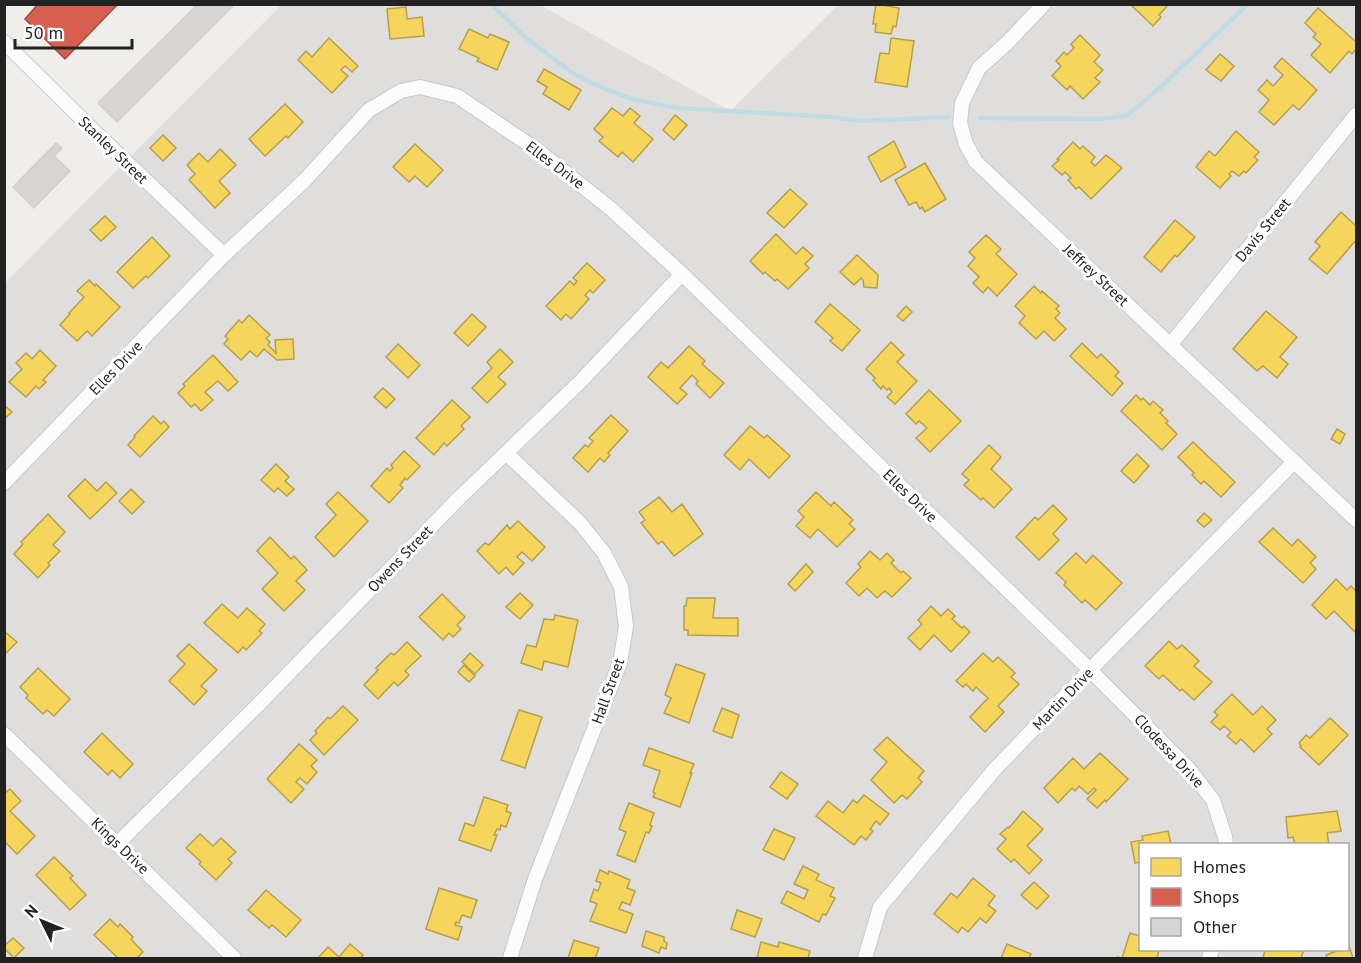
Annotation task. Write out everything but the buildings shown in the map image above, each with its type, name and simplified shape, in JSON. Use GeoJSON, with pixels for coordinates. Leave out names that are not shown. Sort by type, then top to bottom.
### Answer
{"type":"FeatureCollection","features":[{"type":"Feature","properties":{"kind":"street","name":"Jeffrey Street"},"geometry":{"type":"LineString","coordinates":[[1044,4],[1007,43],[979,68],[963,104],[960,123],[966,144],[976,162],[1356,520]]}},
{"type":"Feature","properties":{"kind":"street","name":"Stanley Street"},"geometry":{"type":"LineString","coordinates":[[4,42],[224,255]]}},
{"type":"Feature","properties":{"kind":"street","name":"Elles Drive"},"geometry":{"type":"LineString","coordinates":[[4,483],[224,255],[304,181],[369,110],[401,91],[420,87],[457,96],[537,150],[611,208],[1090,670]]}},
{"type":"Feature","properties":{"kind":"street","name":"Davis Street"},"geometry":{"type":"LineString","coordinates":[[1170,345],[1356,115]]}},
{"type":"Feature","properties":{"kind":"street","name":"Owens Street"},"geometry":{"type":"LineString","coordinates":[[117,844],[259,704],[459,498],[580,382],[681,274]]}},
{"type":"Feature","properties":{"kind":"street","name":"Hall Street"},"geometry":{"type":"LineString","coordinates":[[506,453],[580,523],[604,553],[621,587],[626,626],[620,663],[536,879],[510,958]]}},
{"type":"Feature","properties":{"kind":"street","name":"Martin Drive"},"geometry":{"type":"LineString","coordinates":[[865,958],[880,907],[995,769],[1294,462]]}},
{"type":"Feature","properties":{"kind":"street","name":"Clodessa Drive"},"geometry":{"type":"LineString","coordinates":[[1090,670],[1189,769],[1213,800],[1226,843]]}},
{"type":"Feature","properties":{"kind":"street","name":"Kings Drive"},"geometry":{"type":"LineString","coordinates":[[4,734],[234,958]]}},
{"type":"Feature","properties":{"kind":"shaded area"},"geometry":{"type":"Polygon","coordinates":[[[281,5],[540,5],[730,111],[838,5],[1356,5],[1356,958],[5,958],[5,283],[281,5]]]}},
{"type":"Feature","properties":{"kind":"waterway"},"geometry":{"type":"LineString","coordinates":[[491,4],[525,37],[571,72],[600,87],[632,99],[677,108],[830,117],[861,121],[949,117]]}},
{"type":"Feature","properties":{"kind":"waterway"},"geometry":{"type":"LineString","coordinates":[[980,118],[1099,119],[1126,116],[1153,94],[1248,4]]}}]}
